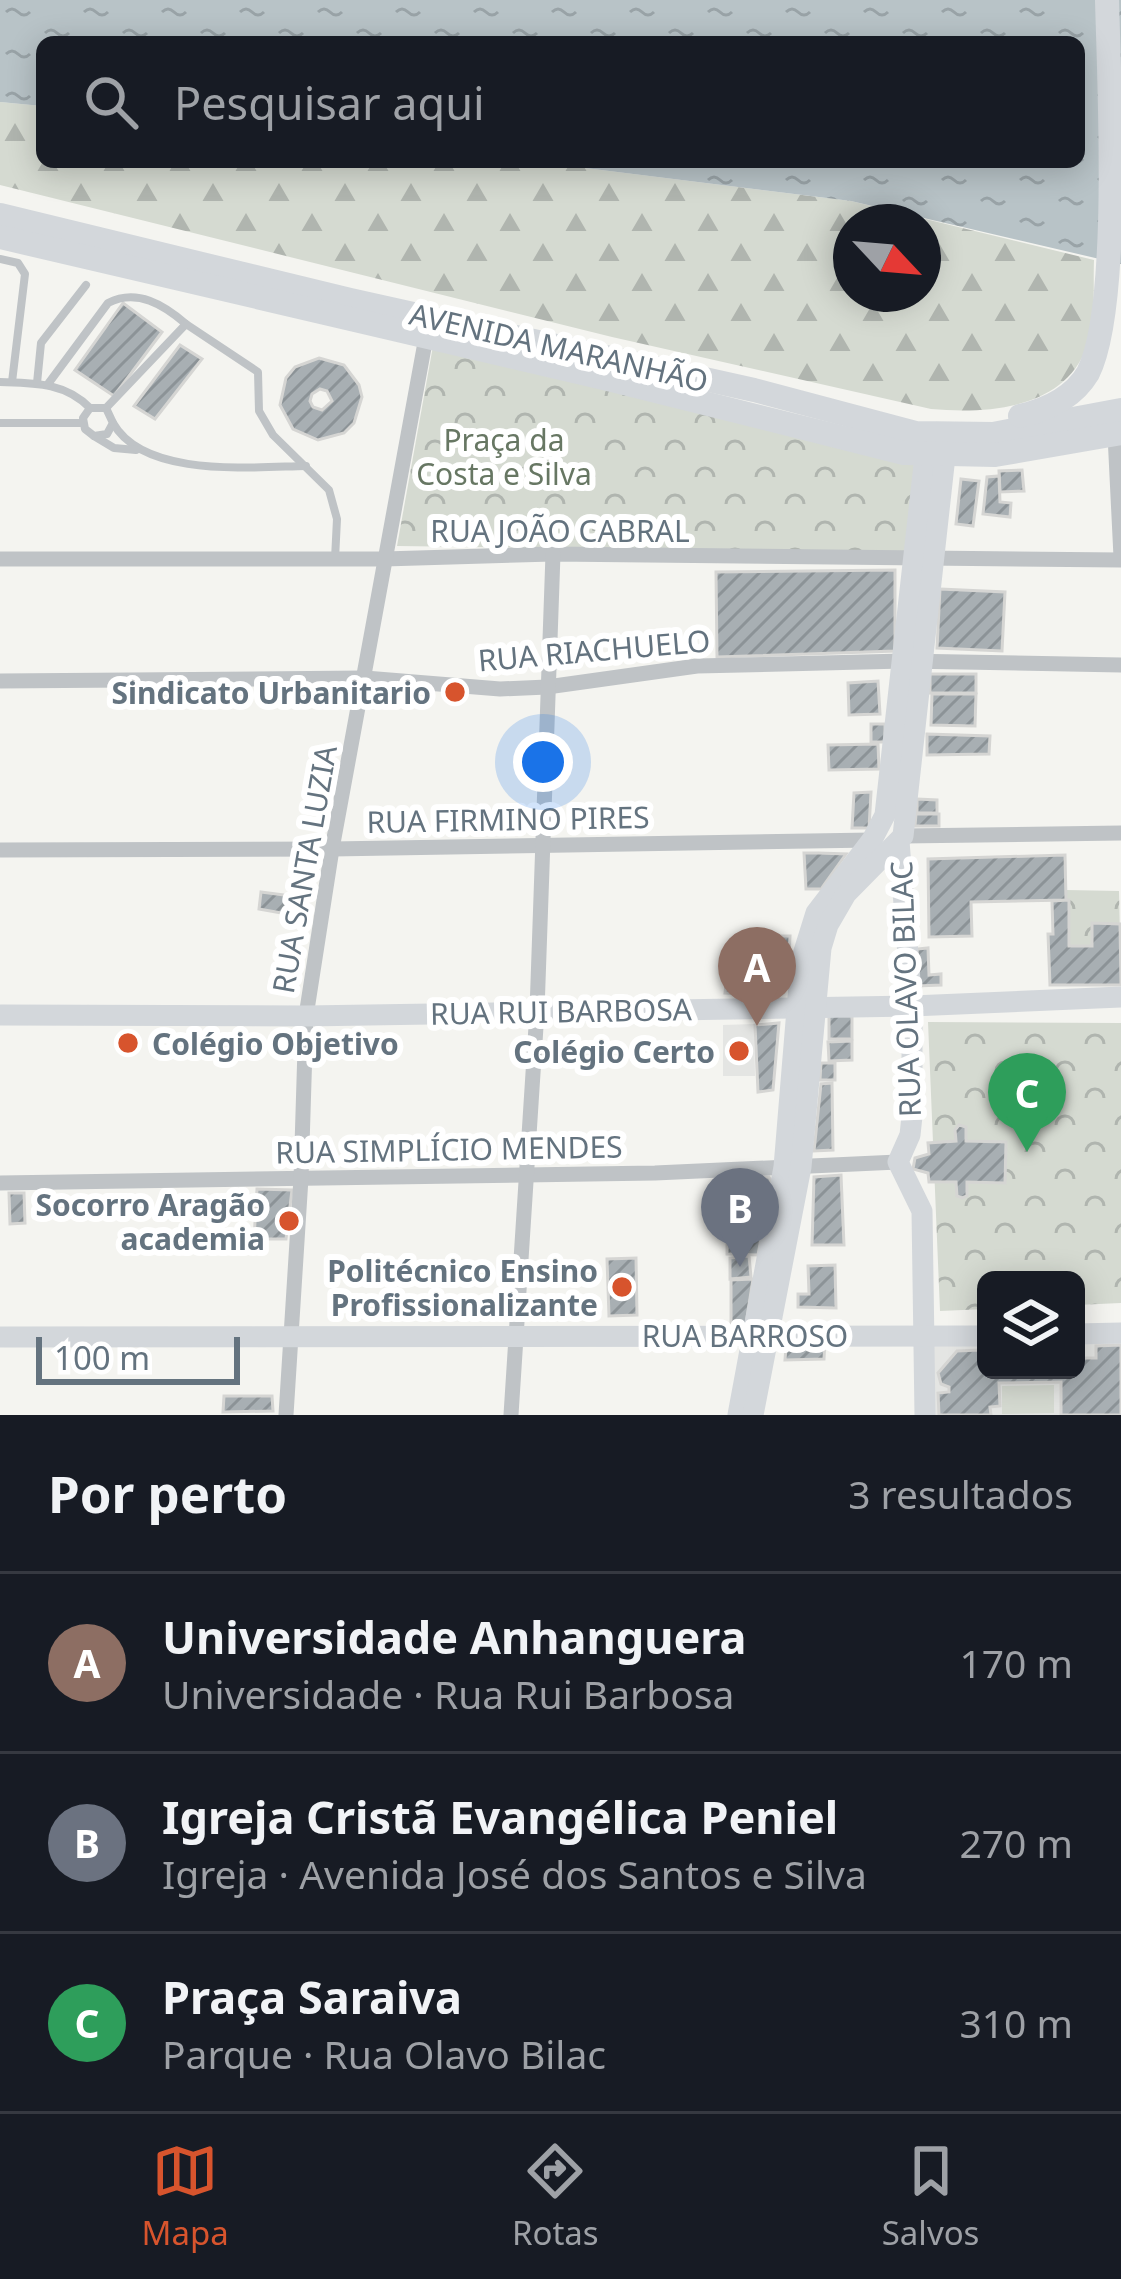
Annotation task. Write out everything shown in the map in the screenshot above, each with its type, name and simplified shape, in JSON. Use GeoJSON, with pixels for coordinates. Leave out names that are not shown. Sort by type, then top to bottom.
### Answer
{"type":"FeatureCollection","features":[{"type":"Feature","properties":{"kind":"main road"},"geometry":{"type":"LineString","coordinates":[[929,441],[975,422],[1014,417],[1054,404],[1088,374],[1100,346],[1112,208],[1107,0]]}},
{"type":"Feature","properties":{"kind":"main road"},"geometry":{"type":"LineString","coordinates":[[1112,208],[1121,267]]}},
{"type":"Feature","properties":{"kind":"main road","name":"AVENIDA MARANHÃO"},"geometry":{"type":"LineString","coordinates":[[0,215],[371,305],[754,390],[795,391],[929,441]]}},
{"type":"Feature","properties":{"kind":"main road","name":"AVENIDA MARANHÃO"},"geometry":{"type":"LineString","coordinates":[[0,237],[426,337],[995,455],[1119,426]]}},
{"type":"Feature","properties":{"kind":"street","name":"RUA SANTA LUZIA"},"geometry":{"type":"LineString","coordinates":[[286,1415],[306,1016],[426,337]]}},
{"type":"Feature","properties":{"kind":"street"},"geometry":{"type":"LineString","coordinates":[[1119,426],[1121,559]]}},
{"type":"Feature","properties":{"kind":"street"},"geometry":{"type":"LineString","coordinates":[[807,1006],[801,961],[816,913],[872,840],[885,815],[912,663],[924,560],[929,441]]}},
{"type":"Feature","properties":{"kind":"street"},"geometry":{"type":"LineString","coordinates":[[511,1415],[537,1011],[553,554]]}},
{"type":"Feature","properties":{"kind":"street","name":"RUA JOÃO CABRAL"},"geometry":{"type":"LineString","coordinates":[[0,559],[335,560],[553,554],[1121,559]]}},
{"type":"Feature","properties":{"kind":"street","name":"RUA OLAVO BILAC"},"geometry":{"type":"LineString","coordinates":[[912,663],[901,839],[912,1006],[910,1135],[898,1162],[922,1211],[926,1415]]}},
{"type":"Feature","properties":{"kind":"street","name":"RUA RIACHUELO"},"geometry":{"type":"LineString","coordinates":[[0,681],[364,678],[473,688],[547,687],[697,666],[1121,665]]}},
{"type":"Feature","properties":{"kind":"street"},"geometry":{"type":"LineString","coordinates":[[753,1415],[761,1335],[793,1167],[807,1006],[821,948],[845,894],[901,839],[1121,833]]}},
{"type":"Feature","properties":{"kind":"street","name":"RUA FIRMINO PIRES"},"geometry":{"type":"LineString","coordinates":[[0,850],[872,840]]}},
{"type":"Feature","properties":{"kind":"street","name":"RUA RUI BARBOSA"},"geometry":{"type":"LineString","coordinates":[[0,1015],[306,1016],[1121,998]]}},
{"type":"Feature","properties":{"kind":"street","name":"RUA SIMPLÍCIO MENDES"},"geometry":{"type":"LineString","coordinates":[[0,1183],[898,1162]]}},
{"type":"Feature","properties":{"kind":"street"},"geometry":{"type":"LineString","coordinates":[[1085,1334],[1121,1333]]}},
{"type":"Feature","properties":{"kind":"street"},"geometry":{"type":"LineString","coordinates":[[738,1415],[761,1335]]}},
{"type":"Feature","properties":{"kind":"street","name":"RUA BARROSO"},"geometry":{"type":"LineString","coordinates":[[0,1337],[977,1336]]}},
{"type":"Feature","properties":{"kind":"lane"},"geometry":{"type":"LineString","coordinates":[[0,259],[24,267],[12,382]]}},
{"type":"Feature","properties":{"kind":"lane"},"geometry":{"type":"LineString","coordinates":[[42,384],[41,343],[86,285]]}},
{"type":"Feature","properties":{"kind":"lane"},"geometry":{"type":"LineString","coordinates":[[42,384],[109,303],[118,298],[153,300],[258,372],[259,411],[273,435],[329,490],[337,518],[335,560]]}},
{"type":"Feature","properties":{"kind":"lane"},"geometry":{"type":"LineString","coordinates":[[0,382],[42,384],[74,394],[90,408],[106,408],[186,324]]}},
{"type":"Feature","properties":{"kind":"lane"},"geometry":{"type":"LineString","coordinates":[[17,346],[41,343]]}},
{"type":"Feature","properties":{"kind":"lane"},"geometry":{"type":"LineString","coordinates":[[83,423],[90,408]]}},
{"type":"Feature","properties":{"kind":"lane"},"geometry":{"type":"LineString","coordinates":[[106,408],[137,450]]}},
{"type":"Feature","properties":{"kind":"lane"},"geometry":{"type":"LineString","coordinates":[[0,423],[83,423],[114,448],[137,450],[162,460],[308,466]]}},
{"type":"Feature","properties":{"kind":"lane"},"geometry":{"type":"LineString","coordinates":[[94,436],[106,434],[113,423]]}},
{"type":"Feature","properties":{"kind":"shaded area","name":"Colégio Certo"},"geometry":{"type":"Polygon","coordinates":[[[754,1024],[755,1076],[723,1076],[723,1025],[754,1024]]]}},
{"type":"Feature","properties":{"kind":"shaded area"},"geometry":{"type":"Polygon","coordinates":[[[1085,1339],[1121,1339],[1121,1415],[934,1415],[932,1341],[977,1340],[977,1379],[1085,1379],[1085,1339]]]}},
{"type":"Feature","properties":{"kind":"green space"},"geometry":{"type":"Polygon","coordinates":[[[0,102],[36,105],[36,168],[585,168],[863,204],[833,204],[833,312],[941,312],[941,223],[1094,260],[1087,346],[1061,383],[1043,395],[1000,408],[931,409],[612,337],[0,185],[0,102]]]}},
{"type":"Feature","properties":{"kind":"green space","name":"Praça da Costa e Silva"},"geometry":{"type":"Polygon","coordinates":[[[433,346],[917,460],[906,553],[397,546],[433,346]]]}},
{"type":"Feature","properties":{"kind":"green space"},"geometry":{"type":"Polygon","coordinates":[[[1066,890],[1119,891],[1121,985],[1050,985],[1052,901],[1066,900],[1066,890]]]}},
{"type":"Feature","properties":{"kind":"green space"},"geometry":{"type":"Polygon","coordinates":[[[928,1022],[1121,1023],[1121,1303],[1085,1305],[1085,1271],[977,1271],[977,1309],[940,1311],[928,1022]]]}},
{"type":"Feature","properties":{"kind":"green space"},"geometry":{"type":"Polygon","coordinates":[[[1054,1385],[1054,1413],[1002,1414],[1002,1386],[1054,1385]]]}},
{"type":"Feature","properties":{"kind":"water"},"geometry":{"type":"Polygon","coordinates":[[[0,0],[1121,0],[1121,264],[941,222],[941,204],[864,204],[585,168],[1085,168],[1085,36],[36,36],[36,105],[0,102],[0,0]]]}},
{"type":"Feature","properties":{"kind":"building"},"geometry":{"type":"Polygon","coordinates":[[[123,303],[162,332],[114,396],[75,370],[123,303]]]}},
{"type":"Feature","properties":{"kind":"building"},"geometry":{"type":"Polygon","coordinates":[[[180,345],[202,359],[155,419],[134,406],[180,345]]]}},
{"type":"Feature","properties":{"kind":"building"},"geometry":{"type":"Polygon","coordinates":[[[319,358],[344,365],[359,385],[362,397],[354,423],[344,433],[318,440],[293,429],[280,405],[286,378],[295,367],[319,358]],[[327,391],[312,394],[313,407],[322,410],[332,401],[327,391]]]}},
{"type":"Feature","properties":{"kind":"building"},"geometry":{"type":"Polygon","coordinates":[[[1022,470],[1024,491],[1000,492],[999,471],[1022,470]]]}},
{"type":"Feature","properties":{"kind":"building"},"geometry":{"type":"Polygon","coordinates":[[[999,476],[1000,502],[1011,503],[1010,517],[983,514],[987,477],[999,476]]]}},
{"type":"Feature","properties":{"kind":"building"},"geometry":{"type":"Polygon","coordinates":[[[961,479],[979,481],[973,526],[956,524],[961,479]]]}},
{"type":"Feature","properties":{"kind":"building"},"geometry":{"type":"Polygon","coordinates":[[[895,570],[895,651],[717,657],[716,572],[895,570]]]}},
{"type":"Feature","properties":{"kind":"building"},"geometry":{"type":"Polygon","coordinates":[[[940,589],[1005,592],[1002,651],[937,648],[940,589]]]}},
{"type":"Feature","properties":{"kind":"building"},"geometry":{"type":"Polygon","coordinates":[[[930,674],[976,674],[976,693],[930,693],[930,674]]]}},
{"type":"Feature","properties":{"kind":"building"},"geometry":{"type":"Polygon","coordinates":[[[878,681],[880,714],[849,715],[848,683],[878,681]]]}},
{"type":"Feature","properties":{"kind":"building"},"geometry":{"type":"Polygon","coordinates":[[[932,694],[976,694],[975,726],[931,725],[932,694]]]}},
{"type":"Feature","properties":{"kind":"building"},"geometry":{"type":"Polygon","coordinates":[[[871,724],[885,724],[885,742],[871,742],[871,724]]]}},
{"type":"Feature","properties":{"kind":"building"},"geometry":{"type":"Polygon","coordinates":[[[927,734],[990,736],[989,754],[927,755],[927,734]]]}},
{"type":"Feature","properties":{"kind":"building"},"geometry":{"type":"Polygon","coordinates":[[[878,744],[879,769],[829,770],[828,745],[878,744]]]}},
{"type":"Feature","properties":{"kind":"building"},"geometry":{"type":"Polygon","coordinates":[[[871,792],[869,828],[852,828],[854,793],[871,792]]]}},
{"type":"Feature","properties":{"kind":"building"},"geometry":{"type":"Polygon","coordinates":[[[917,799],[937,800],[937,813],[917,813],[917,799]]]}},
{"type":"Feature","properties":{"kind":"building"},"geometry":{"type":"Polygon","coordinates":[[[916,814],[939,814],[939,826],[915,826],[916,814]]]}},
{"type":"Feature","properties":{"kind":"building"},"geometry":{"type":"Polygon","coordinates":[[[804,853],[846,854],[821,889],[806,889],[804,853]]]}},
{"type":"Feature","properties":{"kind":"building"},"geometry":{"type":"Polygon","coordinates":[[[1065,855],[1066,900],[971,902],[972,936],[929,937],[928,859],[1065,855]]]}},
{"type":"Feature","properties":{"kind":"building"},"geometry":{"type":"Polygon","coordinates":[[[261,892],[307,898],[304,917],[259,909],[261,892]]]}},
{"type":"Feature","properties":{"kind":"building"},"geometry":{"type":"Polygon","coordinates":[[[1069,900],[1069,946],[1092,946],[1092,923],[1120,924],[1121,985],[1050,985],[1052,901],[1069,900]]]}},
{"type":"Feature","properties":{"kind":"building"},"geometry":{"type":"Polygon","coordinates":[[[757,936],[790,936],[788,976],[772,976],[769,995],[725,993],[727,974],[756,976],[757,936]]]}},
{"type":"Feature","properties":{"kind":"building"},"geometry":{"type":"Polygon","coordinates":[[[928,948],[929,975],[941,974],[941,985],[917,986],[917,949],[928,948]]]}},
{"type":"Feature","properties":{"kind":"building"},"geometry":{"type":"Polygon","coordinates":[[[829,1015],[852,1016],[852,1039],[829,1039],[829,1015]]]}},
{"type":"Feature","properties":{"kind":"building"},"geometry":{"type":"Polygon","coordinates":[[[779,1023],[773,1090],[758,1092],[755,1025],[779,1023]]]}},
{"type":"Feature","properties":{"kind":"building"},"geometry":{"type":"Polygon","coordinates":[[[852,1041],[852,1060],[829,1061],[828,1042],[852,1041]]]}},
{"type":"Feature","properties":{"kind":"building"},"geometry":{"type":"Polygon","coordinates":[[[821,1063],[835,1063],[835,1080],[820,1080],[821,1063]]]}},
{"type":"Feature","properties":{"kind":"building"},"geometry":{"type":"Polygon","coordinates":[[[832,1083],[833,1150],[814,1151],[821,1084],[832,1083]]]}},
{"type":"Feature","properties":{"kind":"building"},"geometry":{"type":"Polygon","coordinates":[[[959,1125],[966,1127],[966,1141],[1006,1142],[1005,1183],[967,1182],[967,1196],[962,1198],[957,1196],[956,1182],[929,1182],[928,1173],[913,1169],[915,1158],[929,1154],[928,1143],[956,1141],[959,1125]]]}},
{"type":"Feature","properties":{"kind":"building"},"geometry":{"type":"Polygon","coordinates":[[[841,1175],[844,1245],[812,1245],[814,1177],[841,1175]]]}},
{"type":"Feature","properties":{"kind":"building"},"geometry":{"type":"Polygon","coordinates":[[[769,1177],[758,1255],[727,1254],[727,1178],[769,1177]]]}},
{"type":"Feature","properties":{"kind":"building"},"geometry":{"type":"Polygon","coordinates":[[[257,1189],[292,1190],[286,1239],[254,1239],[257,1189]]]}},
{"type":"Feature","properties":{"kind":"building"},"geometry":{"type":"Polygon","coordinates":[[[9,1193],[24,1193],[25,1223],[10,1224],[9,1193]]]}},
{"type":"Feature","properties":{"kind":"building"},"geometry":{"type":"Polygon","coordinates":[[[749,1256],[751,1277],[730,1279],[730,1258],[749,1256]]]}},
{"type":"Feature","properties":{"kind":"building","name":"Politécnico Ensino Profissionalizante"},"geometry":{"type":"Polygon","coordinates":[[[636,1258],[637,1315],[609,1316],[607,1259],[636,1258]]]}},
{"type":"Feature","properties":{"kind":"building"},"geometry":{"type":"Polygon","coordinates":[[[835,1265],[836,1308],[798,1307],[798,1294],[809,1294],[808,1266],[835,1265]]]}},
{"type":"Feature","properties":{"kind":"building"},"geometry":{"type":"Polygon","coordinates":[[[753,1279],[746,1324],[731,1324],[731,1280],[753,1279]]]}},
{"type":"Feature","properties":{"kind":"building"},"geometry":{"type":"Polygon","coordinates":[[[825,1340],[824,1359],[785,1360],[786,1347],[825,1340]]]}},
{"type":"Feature","properties":{"kind":"building"},"geometry":{"type":"Polygon","coordinates":[[[1121,1345],[1121,1415],[1061,1415],[1061,1382],[999,1383],[1000,1406],[990,1407],[991,1415],[939,1415],[938,1393],[949,1392],[949,1387],[941,1384],[938,1373],[957,1351],[977,1350],[977,1379],[1085,1379],[1085,1358],[1096,1358],[1096,1346],[1121,1345]]]}},
{"type":"Feature","properties":{"kind":"building"},"geometry":{"type":"Polygon","coordinates":[[[224,1396],[272,1396],[273,1411],[223,1412],[224,1396]]]}},
{"type":"Feature","properties":{"kind":"place","name":"Sindicato Urbanitario"},"geometry":{"type":"Point","coordinates":[455,692]}},
{"type":"Feature","properties":{"kind":"place","name":"Universidade Anhanguera"},"geometry":{"type":"Point","coordinates":[757,1026]}},
{"type":"Feature","properties":{"kind":"place","name":"Colégio Objetivo"},"geometry":{"type":"Point","coordinates":[128,1043]}},
{"type":"Feature","properties":{"kind":"place","name":"Colégio Certo"},"geometry":{"type":"Point","coordinates":[739,1051]}},
{"type":"Feature","properties":{"kind":"place","name":"Praça Saraiva"},"geometry":{"type":"Point","coordinates":[1027,1152]}},
{"type":"Feature","properties":{"kind":"place","name":"Socorro Aragão academia"},"geometry":{"type":"Point","coordinates":[289,1221]}},
{"type":"Feature","properties":{"kind":"place","name":"Igreja Cristã Evangélica Peniel"},"geometry":{"type":"Point","coordinates":[740,1267]}},
{"type":"Feature","properties":{"kind":"place","name":"Politécnico Ensino Profissionalizante"},"geometry":{"type":"Point","coordinates":[622,1287]}}]}
